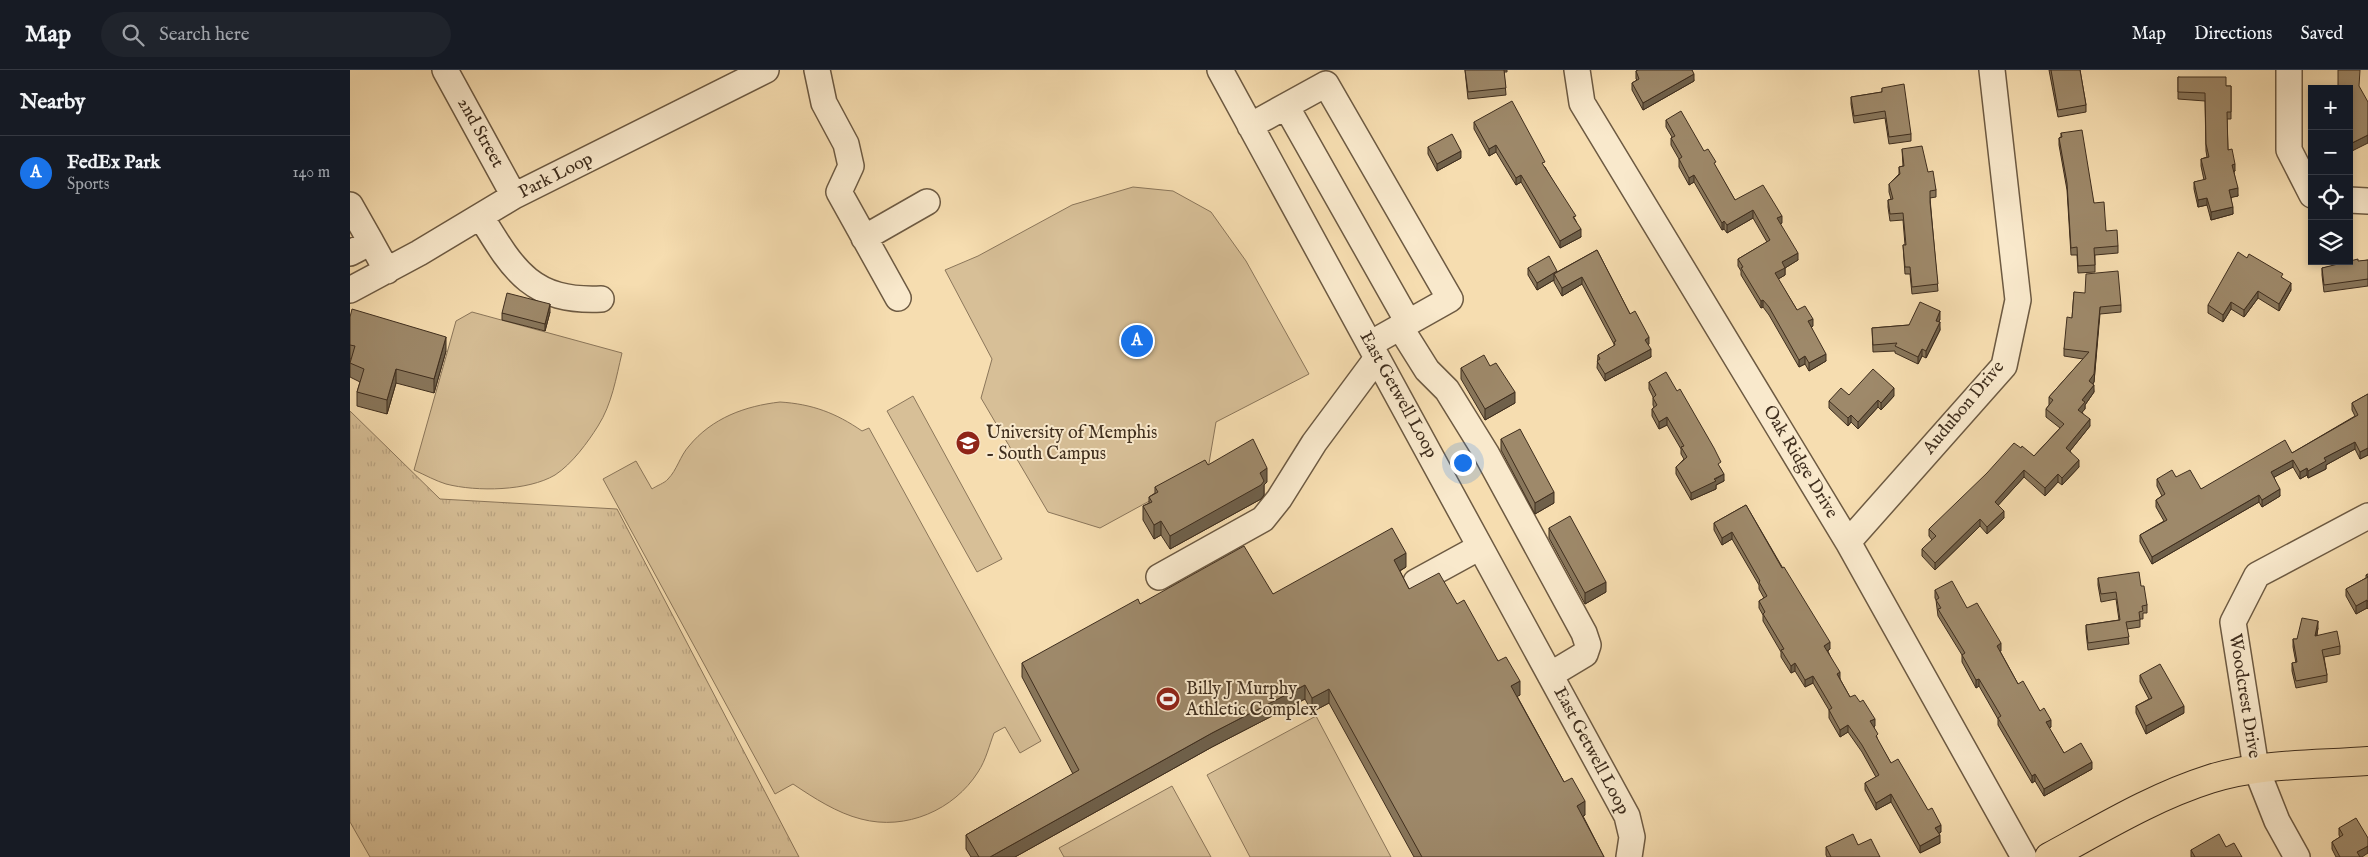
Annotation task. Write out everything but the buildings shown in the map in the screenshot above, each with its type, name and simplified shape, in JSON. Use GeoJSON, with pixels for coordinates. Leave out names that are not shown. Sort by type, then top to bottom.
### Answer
{"type":"FeatureCollection","features":[{"type":"Feature","properties":{"kind":"main road"},"geometry":{"type":"LineString","coordinates":[[2049,857],[2160,798],[2210,779],[2256,768],[2368,761]]}},
{"type":"Feature","properties":{"kind":"street","name":"2nd Street"},"geometry":{"type":"LineString","coordinates":[[445,70],[514,196]]}},
{"type":"Feature","properties":{"kind":"street","name":"Park Loop"},"geometry":{"type":"LineString","coordinates":[[350,290],[387,271],[514,196],[766,70]]}},
{"type":"Feature","properties":{"kind":"street"},"geometry":{"type":"LineString","coordinates":[[817,70],[824,103],[846,144],[851,166],[839,192],[898,298]]}},
{"type":"Feature","properties":{"kind":"street","name":"East Getwell Loop"},"geometry":{"type":"LineString","coordinates":[[1220,70],[1627,816],[1632,837],[1629,857]]}},
{"type":"Feature","properties":{"kind":"street","name":"Oak Ridge Drive"},"geometry":{"type":"LineString","coordinates":[[1576,70],[1582,103],[1848,542],[2024,857]]}},
{"type":"Feature","properties":{"kind":"street","name":"Audubon Drive"},"geometry":{"type":"LineString","coordinates":[[1848,542],[2004,366],[2018,300],[1992,70]]}},
{"type":"Feature","properties":{"kind":"street"},"geometry":{"type":"LineString","coordinates":[[2289,70],[2289,150],[2308,187]]}},
{"type":"Feature","properties":{"kind":"street"},"geometry":{"type":"LineString","coordinates":[[1159,577],[1263,519],[1374,351],[1404,324],[1450,299],[1326,84],[1250,126]]}},
{"type":"Feature","properties":{"kind":"street"},"geometry":{"type":"LineString","coordinates":[[1286,106],[1427,370],[1446,390],[1486,453],[1584,633],[1588,645],[1585,654],[1550,675]]}},
{"type":"Feature","properties":{"kind":"street"},"geometry":{"type":"LineString","coordinates":[[2353,200],[2368,201]]}},
{"type":"Feature","properties":{"kind":"street"},"geometry":{"type":"LineString","coordinates":[[864,238],[927,202]]}},
{"type":"Feature","properties":{"kind":"street"},"geometry":{"type":"LineString","coordinates":[[350,205],[361,248],[387,271]]}},
{"type":"Feature","properties":{"kind":"street"},"geometry":{"type":"LineString","coordinates":[[481,217],[506,257],[528,281],[540,288],[569,299],[601,298]]}},
{"type":"Feature","properties":{"kind":"street","name":"Woodcrest Drive"},"geometry":{"type":"LineString","coordinates":[[2297,857],[2277,821],[2256,768],[2233,622],[2258,575],[2368,516]]}},
{"type":"Feature","properties":{"kind":"street"},"geometry":{"type":"LineString","coordinates":[[1416,582],[1480,547]]}},
{"type":"Feature","properties":{"kind":"green space"},"geometry":{"type":"Polygon","coordinates":[[[1133,187],[1173,191],[1211,212],[1246,261],[1309,374],[1216,422],[1208,469],[1100,528],[1048,512],[981,398],[992,359],[945,270],[978,256],[1072,205],[1133,187]]]}},
{"type":"Feature","properties":{"kind":"green space"},"geometry":{"type":"Polygon","coordinates":[[[472,312],[622,353],[610,400],[603,418],[584,446],[555,475],[517,487],[487,489],[458,487],[446,484],[414,470],[456,321],[472,312]]]}},
{"type":"Feature","properties":{"kind":"green space"},"geometry":{"type":"Polygon","coordinates":[[[913,396],[1002,559],[977,572],[887,411],[913,396]]]}},
{"type":"Feature","properties":{"kind":"green space"},"geometry":{"type":"Polygon","coordinates":[[[780,402],[823,410],[843,419],[862,431],[869,428],[1041,741],[1020,753],[1005,727],[994,733],[983,763],[968,785],[942,807],[927,814],[895,822],[878,822],[861,819],[834,809],[793,784],[775,794],[603,479],[636,461],[652,489],[668,479],[686,450],[708,428],[742,410],[780,402]]]}},
{"type":"Feature","properties":{"kind":"green space"},"geometry":{"type":"Polygon","coordinates":[[[350,411],[440,499],[617,509],[799,857],[370,857],[350,822],[350,411]]]}},
{"type":"Feature","properties":{"kind":"green space"},"geometry":{"type":"Polygon","coordinates":[[[1316,716],[1391,857],[1250,857],[1207,775],[1316,716]]]}},
{"type":"Feature","properties":{"kind":"green space"},"geometry":{"type":"Polygon","coordinates":[[[1172,786],[1211,857],[1064,857],[1059,848],[1172,786]]]}},
{"type":"Feature","properties":{"kind":"place","name":"FedEx Park"},"geometry":{"type":"Point","coordinates":[1137,341]}},
{"type":"Feature","properties":{"kind":"place","name":"University of Memphis - South Campus"},"geometry":{"type":"Point","coordinates":[968,443]}},
{"type":"Feature","properties":{"kind":"place","name":"Billy J Murphy Athletic Complex"},"geometry":{"type":"Point","coordinates":[1168,699]}}]}
